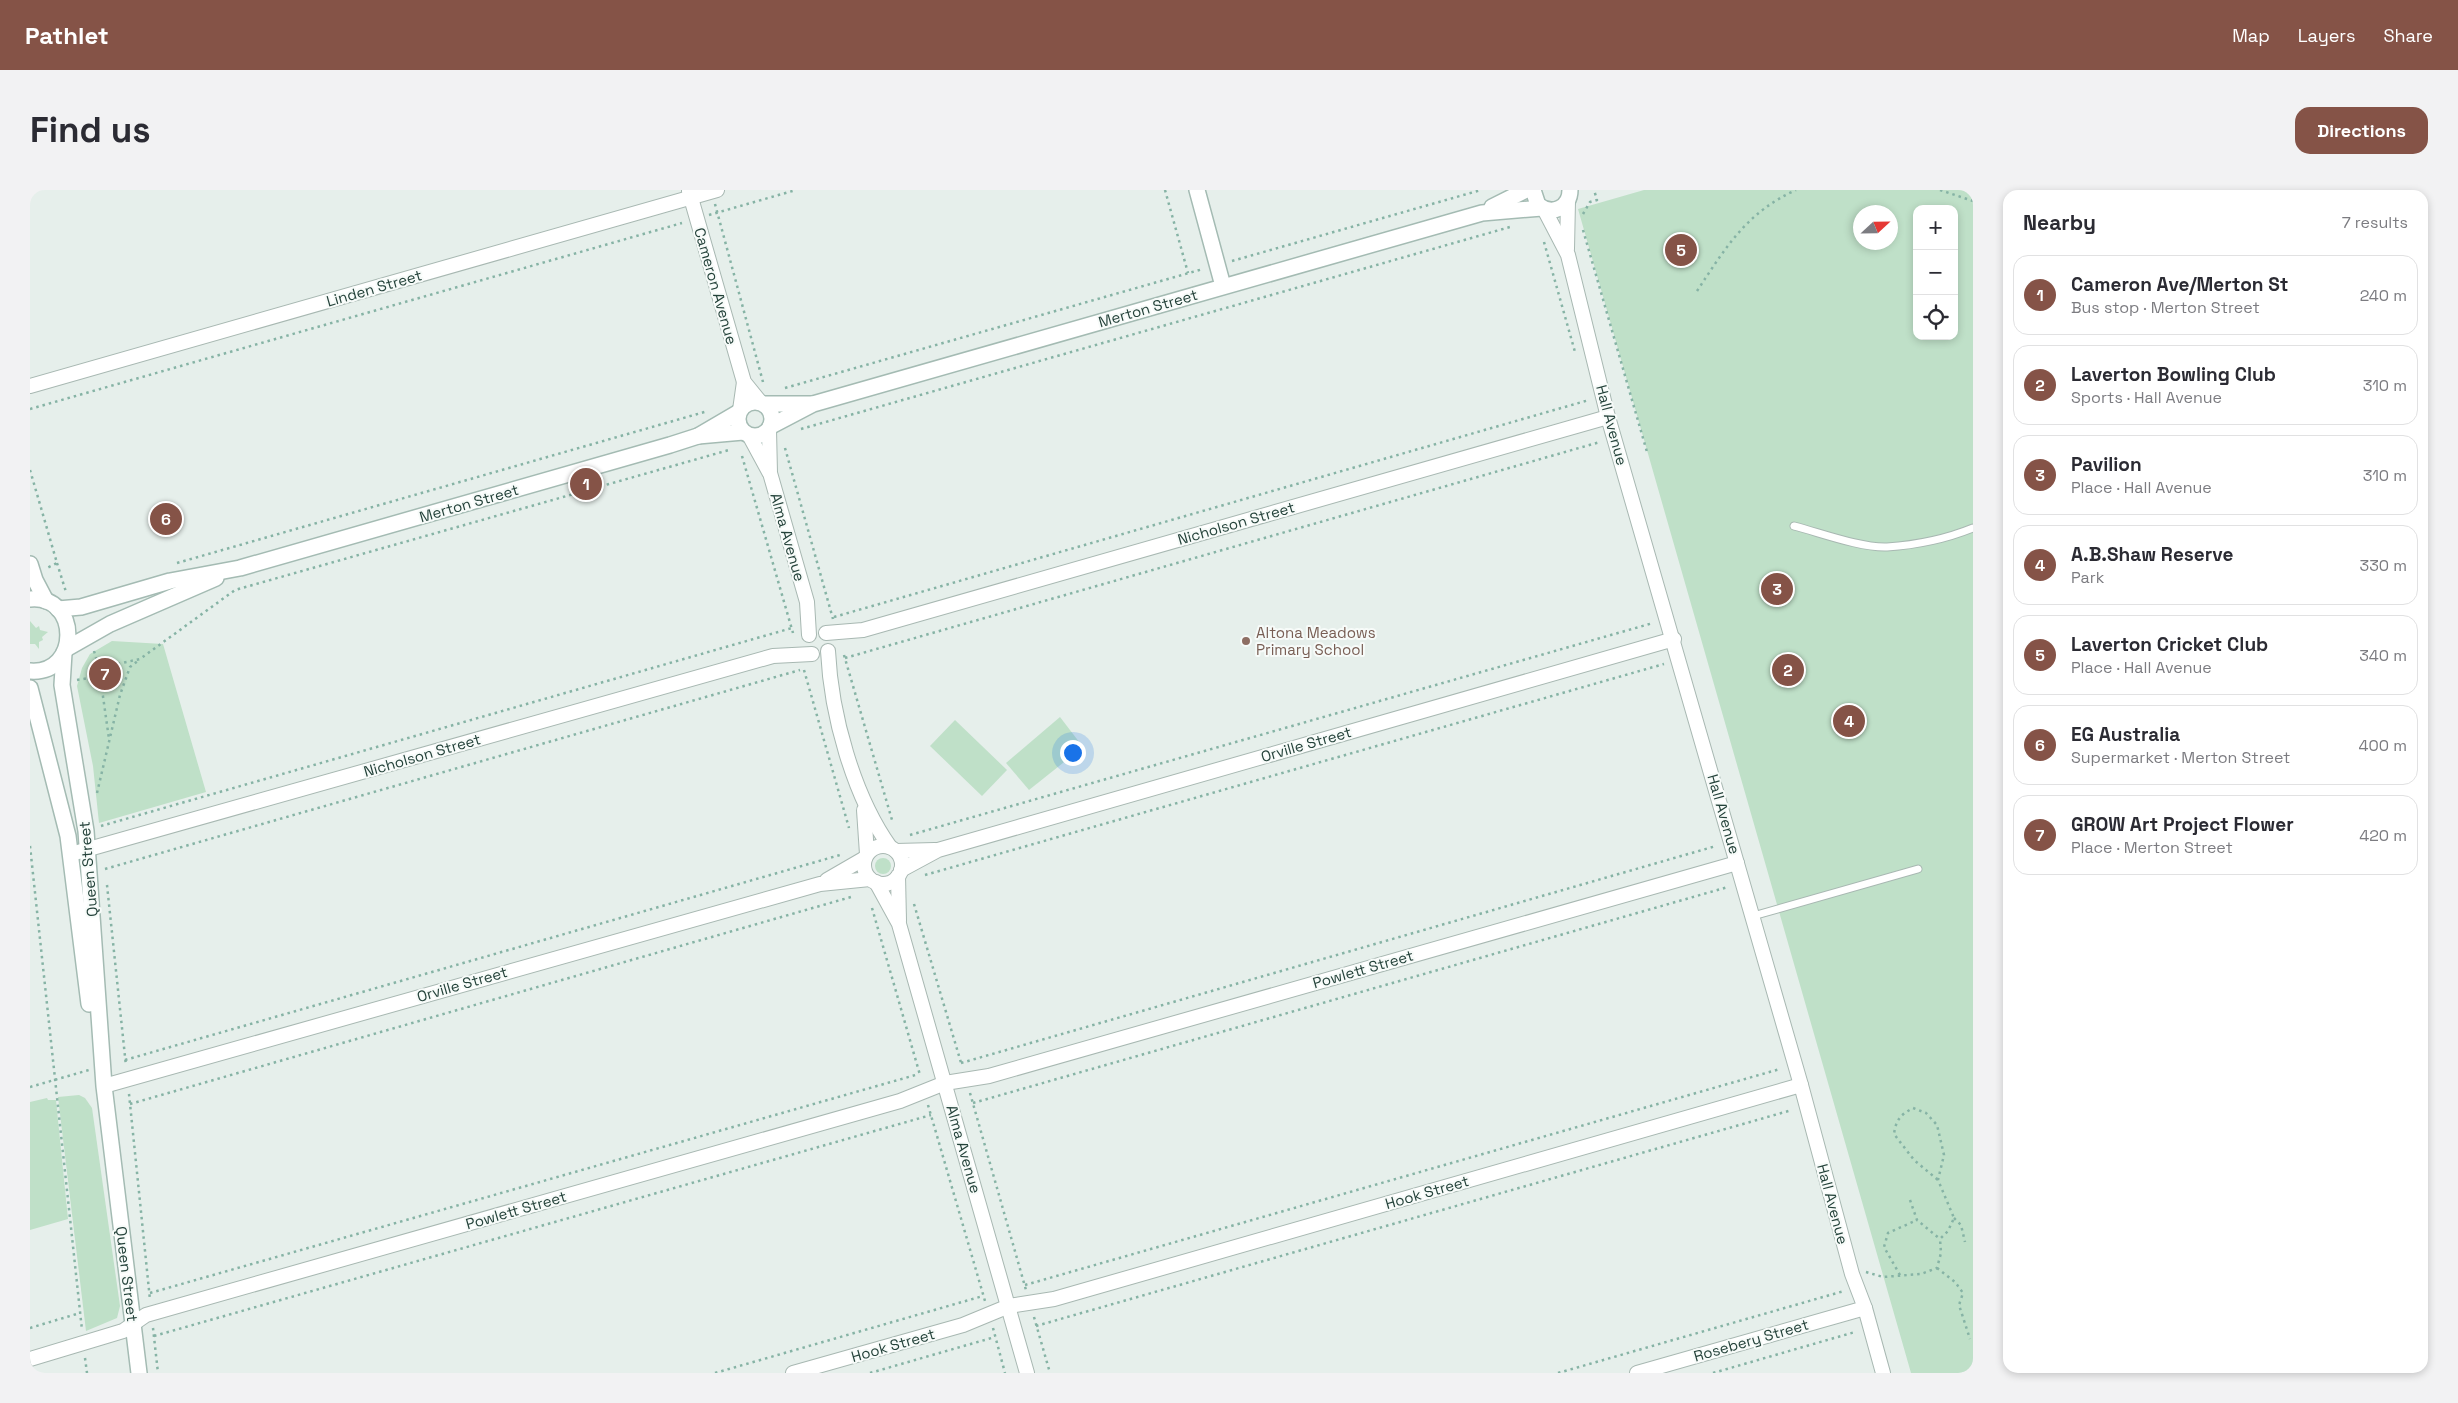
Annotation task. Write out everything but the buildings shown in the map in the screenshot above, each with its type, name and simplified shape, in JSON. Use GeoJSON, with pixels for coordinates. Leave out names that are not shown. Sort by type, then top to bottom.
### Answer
{"type":"FeatureCollection","features":[{"type":"Feature","properties":{"kind":"street","name":"Linden Street"},"geometry":{"type":"LineString","coordinates":[[30,386],[690,194],[717,190]]}},
{"type":"Feature","properties":{"kind":"street"},"geometry":{"type":"LineString","coordinates":[[1195,190],[1223,286]]}},
{"type":"Feature","properties":{"kind":"street","name":"Merton Street"},"geometry":{"type":"LineString","coordinates":[[1482,213],[1526,190]]}},
{"type":"Feature","properties":{"kind":"street"},"geometry":{"type":"LineString","coordinates":[[1533,190],[1535,200],[1543,208]]}},
{"type":"Feature","properties":{"kind":"street"},"geometry":{"type":"LineString","coordinates":[[1569,196],[1585,190]]}},
{"type":"Feature","properties":{"kind":"street","name":"Cameron Avenue"},"geometry":{"type":"LineString","coordinates":[[690,194],[744,382],[740,411]]}},
{"type":"Feature","properties":{"kind":"street","name":"Merton Street"},"geometry":{"type":"LineString","coordinates":[[770,428],[786,411],[1482,213],[1543,208],[1560,209],[1569,196]]}},
{"type":"Feature","properties":{"kind":"street","name":"Hall Avenue"},"geometry":{"type":"LineString","coordinates":[[1568,255],[1569,196]]}},
{"type":"Feature","properties":{"kind":"street","name":"Hall Avenue"},"geometry":{"type":"LineString","coordinates":[[1543,208],[1568,255],[1608,417],[1738,863],[1852,1274],[1865,1308],[1883,1373]]}},
{"type":"Feature","properties":{"kind":"street","name":"Cameron Avenue"},"geometry":{"type":"LineString","coordinates":[[744,382],[763,403]]}},
{"type":"Feature","properties":{"kind":"street"},"geometry":{"type":"LineString","coordinates":[[750,403],[763,403],[771,411],[770,428],[760,436],[744,438],[738,423],[740,411],[750,403]]}},
{"type":"Feature","properties":{"kind":"street","name":"Merton Street"},"geometry":{"type":"LineString","coordinates":[[763,403],[786,411]]}},
{"type":"Feature","properties":{"kind":"street","name":"Merton Street"},"geometry":{"type":"LineString","coordinates":[[30,599],[52,605],[81,607],[170,581],[240,568],[698,436],[740,411]]}},
{"type":"Feature","properties":{"kind":"street","name":"Nicholson Street"},"geometry":{"type":"LineString","coordinates":[[831,639],[1608,417]]}},
{"type":"Feature","properties":{"kind":"street","name":"Alma Avenue"},"geometry":{"type":"LineString","coordinates":[[770,428],[770,473],[807,602],[831,639],[830,685],[837,718],[864,801],[868,838],[866,856]]}},
{"type":"Feature","properties":{"kind":"street","name":"Merton Street"},"geometry":{"type":"LineString","coordinates":[[698,436],[744,438]]}},
{"type":"Feature","properties":{"kind":"street","name":"Alma Avenue"},"geometry":{"type":"LineString","coordinates":[[744,438],[770,473]]}},
{"type":"Feature","properties":{"kind":"street","name":"Merton Street"},"geometry":{"type":"LineString","coordinates":[[30,671],[47,669],[57,662],[65,651],[90,635],[240,568]]}},
{"type":"Feature","properties":{"kind":"street","name":"Queen Street"},"geometry":{"type":"LineString","coordinates":[[31,569],[68,628],[62,685],[86,831],[104,1086],[134,1323],[138,1373]]}},
{"type":"Feature","properties":{"kind":"street"},"geometry":{"type":"LineString","coordinates":[[170,581],[176,596]]}},
{"type":"Feature","properties":{"kind":"street","name":"Alma Avenue"},"geometry":{"type":"LineString","coordinates":[[807,602],[806,647],[830,685]]}},
{"type":"Feature","properties":{"kind":"street"},"geometry":{"type":"LineString","coordinates":[[814,631],[831,639],[822,655],[806,647],[814,631]]}},
{"type":"Feature","properties":{"kind":"street","name":"Orville Street"},"geometry":{"type":"LineString","coordinates":[[899,873],[938,850],[1674,639]]}},
{"type":"Feature","properties":{"kind":"street","name":"Nicholson Street"},"geometry":{"type":"LineString","coordinates":[[70,854],[806,647]]}},
{"type":"Feature","properties":{"kind":"street","name":"Queen Street"},"geometry":{"type":"LineString","coordinates":[[30,688],[64,818],[96,1068],[104,1086]]}},
{"type":"Feature","properties":{"kind":"street","name":"Alma Avenue"},"geometry":{"type":"LineString","coordinates":[[864,801],[893,849]]}},
{"type":"Feature","properties":{"kind":"street"},"geometry":{"type":"LineString","coordinates":[[880,846],[893,849],[901,860],[899,873],[888,883],[873,881],[864,869],[866,856],[880,846]]}},
{"type":"Feature","properties":{"kind":"street","name":"Orville Street"},"geometry":{"type":"LineString","coordinates":[[893,849],[938,850]]}},
{"type":"Feature","properties":{"kind":"street","name":"Orville Street"},"geometry":{"type":"LineString","coordinates":[[820,884],[866,856]]}},
{"type":"Feature","properties":{"kind":"street","name":"Powlett Street"},"geometry":{"type":"LineString","coordinates":[[30,1359],[123,1331],[146,1316],[900,1101],[926,1099],[946,1088],[1738,863]]}},
{"type":"Feature","properties":{"kind":"street","name":"Alma Avenue"},"geometry":{"type":"LineString","coordinates":[[899,873],[899,924]]}},
{"type":"Feature","properties":{"kind":"street","name":"Alma Avenue"},"geometry":{"type":"LineString","coordinates":[[873,881],[899,924],[1028,1373]]}},
{"type":"Feature","properties":{"kind":"street","name":"Orville Street"},"geometry":{"type":"LineString","coordinates":[[104,1086],[820,884],[873,881]]}},
{"type":"Feature","properties":{"kind":"street","name":"Hook Street"},"geometry":{"type":"LineString","coordinates":[[793,1373],[1801,1085]]}},
{"type":"Feature","properties":{"kind":"street","name":"Rosebery Street"},"geometry":{"type":"LineString","coordinates":[[1637,1373],[1865,1308]]}},
{"type":"Feature","properties":{"kind":"lane"},"geometry":{"type":"LineString","coordinates":[[1794,526],[1848,540],[1886,547],[1947,538],[1973,528]]}},
{"type":"Feature","properties":{"kind":"lane"},"geometry":{"type":"LineString","coordinates":[[1753,916],[1918,869]]}},
{"type":"Feature","properties":{"kind":"path"},"geometry":{"type":"LineString","coordinates":[[30,409],[796,190]]}},
{"type":"Feature","properties":{"kind":"path"},"geometry":{"type":"LineString","coordinates":[[1165,190],[1188,273]]}},
{"type":"Feature","properties":{"kind":"path"},"geometry":{"type":"LineString","coordinates":[[1481,190],[1215,260],[1188,273],[780,389],[792,431],[1511,227]]}},
{"type":"Feature","properties":{"kind":"path"},"geometry":{"type":"LineString","coordinates":[[1580,219],[1590,202],[1597,200],[1594,190]]}},
{"type":"Feature","properties":{"kind":"path"},"geometry":{"type":"LineString","coordinates":[[1697,291],[1740,229],[1765,206],[1796,190]]}},
{"type":"Feature","properties":{"kind":"path"},"geometry":{"type":"LineString","coordinates":[[1940,190],[1973,201]]}},
{"type":"Feature","properties":{"kind":"path"},"geometry":{"type":"LineString","coordinates":[[718,212],[764,385]]}},
{"type":"Feature","properties":{"kind":"path"},"geometry":{"type":"LineString","coordinates":[[1582,228],[1647,452]]}},
{"type":"Feature","properties":{"kind":"path"},"geometry":{"type":"LineString","coordinates":[[744,382],[762,377]]}},
{"type":"Feature","properties":{"kind":"path"},"geometry":{"type":"LineString","coordinates":[[832,617],[1589,400]]}},
{"type":"Feature","properties":{"kind":"path"},"geometry":{"type":"LineString","coordinates":[[171,565],[709,411]]}},
{"type":"Feature","properties":{"kind":"path"},"geometry":{"type":"LineString","coordinates":[[744,438],[792,628],[806,647],[804,669],[851,832]]}},
{"type":"Feature","properties":{"kind":"path"},"geometry":{"type":"LineString","coordinates":[[845,658],[1601,441]]}},
{"type":"Feature","properties":{"kind":"path"},"geometry":{"type":"LineString","coordinates":[[784,444],[832,617],[831,639],[845,658],[892,821]]}},
{"type":"Feature","properties":{"kind":"path"},"geometry":{"type":"LineString","coordinates":[[96,791],[130,668],[235,590],[735,448]]}},
{"type":"Feature","properties":{"kind":"path"},"geometry":{"type":"LineString","coordinates":[[30,470],[65,592],[69,594]]}},
{"type":"Feature","properties":{"kind":"path"},"geometry":{"type":"LineString","coordinates":[[31,569],[57,563]]}},
{"type":"Feature","properties":{"kind":"path"},"geometry":{"type":"LineString","coordinates":[[909,835],[1652,623]]}},
{"type":"Feature","properties":{"kind":"path"},"geometry":{"type":"LineString","coordinates":[[100,826],[792,628]]}},
{"type":"Feature","properties":{"kind":"path"},"geometry":{"type":"LineString","coordinates":[[90,635],[99,668],[109,741]]}},
{"type":"Feature","properties":{"kind":"path"},"geometry":{"type":"LineString","coordinates":[[62,685],[89,678],[99,668],[140,659]]}},
{"type":"Feature","properties":{"kind":"path"},"geometry":{"type":"LineString","coordinates":[[917,877],[1664,664]]}},
{"type":"Feature","properties":{"kind":"path"},"geometry":{"type":"LineString","coordinates":[[105,869],[804,669]]}},
{"type":"Feature","properties":{"kind":"path"},"geometry":{"type":"LineString","coordinates":[[30,846],[87,1373]]}},
{"type":"Feature","properties":{"kind":"path"},"geometry":{"type":"LineString","coordinates":[[961,1062],[1716,846]]}},
{"type":"Feature","properties":{"kind":"path"},"geometry":{"type":"LineString","coordinates":[[125,1060],[847,853]]}},
{"type":"Feature","properties":{"kind":"path"},"geometry":{"type":"LineString","coordinates":[[973,1103],[1728,887]]}},
{"type":"Feature","properties":{"kind":"path"},"geometry":{"type":"LineString","coordinates":[[30,890],[34,889]]}},
{"type":"Feature","properties":{"kind":"path"},"geometry":{"type":"LineString","coordinates":[[130,1104],[859,894]]}},
{"type":"Feature","properties":{"kind":"path"},"geometry":{"type":"LineString","coordinates":[[30,1086],[96,1068]]}},
{"type":"Feature","properties":{"kind":"path"},"geometry":{"type":"LineString","coordinates":[[1025,1285],[1780,1068]]}},
{"type":"Feature","properties":{"kind":"path"},"geometry":{"type":"LineString","coordinates":[[150,1294],[919,1074]]}},
{"type":"Feature","properties":{"kind":"path"},"geometry":{"type":"LineString","coordinates":[[1938,1180],[1944,1155],[1937,1125],[1926,1114],[1913,1108],[1902,1114],[1896,1122],[1894,1134],[1914,1160],[1938,1180],[1954,1218],[1961,1225],[1964,1242]]}},
{"type":"Feature","properties":{"kind":"path"},"geometry":{"type":"LineString","coordinates":[[1036,1326],[1792,1110]]}},
{"type":"Feature","properties":{"kind":"path"},"geometry":{"type":"LineString","coordinates":[[154,1336],[931,1115]]}},
{"type":"Feature","properties":{"kind":"path"},"geometry":{"type":"LineString","coordinates":[[1910,1200],[1917,1220],[1940,1239],[1941,1253],[1937,1268]]}},
{"type":"Feature","properties":{"kind":"path"},"geometry":{"type":"LineString","coordinates":[[1940,1239],[1948,1231],[1954,1218]]}},
{"type":"Feature","properties":{"kind":"path"},"geometry":{"type":"LineString","coordinates":[[1900,1275],[1884,1247],[1888,1233],[1917,1220]]}},
{"type":"Feature","properties":{"kind":"path"},"geometry":{"type":"LineString","coordinates":[[1852,1274],[1870,1272],[1883,1277],[1921,1274],[1937,1268]]}},
{"type":"Feature","properties":{"kind":"path"},"geometry":{"type":"LineString","coordinates":[[1937,1268],[1955,1282],[1963,1293],[1959,1305],[1970,1339]]}},
{"type":"Feature","properties":{"kind":"path"},"geometry":{"type":"LineString","coordinates":[[1558,1373],[1844,1291]]}},
{"type":"Feature","properties":{"kind":"path"},"geometry":{"type":"LineString","coordinates":[[715,1373],[983,1296]]}},
{"type":"Feature","properties":{"kind":"path"},"geometry":{"type":"LineString","coordinates":[[30,1328],[80,1313]]}},
{"type":"Feature","properties":{"kind":"path"},"geometry":{"type":"LineString","coordinates":[[1713,1373],[1855,1332]]}},
{"type":"Feature","properties":{"kind":"path"},"geometry":{"type":"LineString","coordinates":[[870,1373],[995,1337]]}},
{"type":"Feature","properties":{"kind":"green space"},"geometry":{"type":"Polygon","coordinates":[[[1644,190],[1973,190],[1973,1373],[1911,1373],[1578,209],[1644,190]]]}},
{"type":"Feature","properties":{"kind":"green space"},"geometry":{"type":"Polygon","coordinates":[[[30,621],[36,628],[39,626],[40,630],[48,632],[42,637],[43,640],[39,642],[39,649],[35,644],[30,644],[30,621]]]}},
{"type":"Feature","properties":{"kind":"green space"},"geometry":{"type":"Polygon","coordinates":[[[112,641],[163,644],[206,792],[99,823],[93,766],[77,686],[82,668],[90,654],[112,641]]]}},
{"type":"Feature","properties":{"kind":"green space"},"geometry":{"type":"Polygon","coordinates":[[[1060,717],[1083,747],[1029,790],[1006,763],[1060,717]]]}},
{"type":"Feature","properties":{"kind":"green space"},"geometry":{"type":"Polygon","coordinates":[[[955,720],[1007,770],[982,796],[930,746],[955,720]]]}},
{"type":"Feature","properties":{"kind":"green space"},"geometry":{"type":"Polygon","coordinates":[[[880,858],[886,858],[891,863],[889,872],[880,874],[875,869],[875,863],[880,858]]]}},
{"type":"Feature","properties":{"kind":"green space"},"geometry":{"type":"Polygon","coordinates":[[[79,1095],[85,1098],[92,1108],[120,1306],[117,1318],[86,1331],[58,1097],[79,1095]]]}},
{"type":"Feature","properties":{"kind":"green space"},"geometry":{"type":"Polygon","coordinates":[[[47,1098],[48,1100],[56,1100],[68,1219],[30,1230],[30,1102],[47,1098]]]}},
{"type":"Feature","properties":{"kind":"place","name":"Laverton Cricket Club"},"geometry":{"type":"Point","coordinates":[1681,250]}},
{"type":"Feature","properties":{"kind":"place","name":"Cameron Ave/Merton St"},"geometry":{"type":"Point","coordinates":[586,484]}},
{"type":"Feature","properties":{"kind":"place","name":"EG Australia"},"geometry":{"type":"Point","coordinates":[166,519]}},
{"type":"Feature","properties":{"kind":"place","name":"Pavilion"},"geometry":{"type":"Point","coordinates":[1777,589]}},
{"type":"Feature","properties":{"kind":"place","name":"Altona Meadows Primary School"},"geometry":{"type":"Point","coordinates":[1246,641]}},
{"type":"Feature","properties":{"kind":"place","name":"Laverton Bowling Club"},"geometry":{"type":"Point","coordinates":[1788,670]}},
{"type":"Feature","properties":{"kind":"place","name":"GROW Art Project Flower"},"geometry":{"type":"Point","coordinates":[105,674]}},
{"type":"Feature","properties":{"kind":"place","name":"A.B.Shaw Reserve"},"geometry":{"type":"Point","coordinates":[1849,721]}}]}
